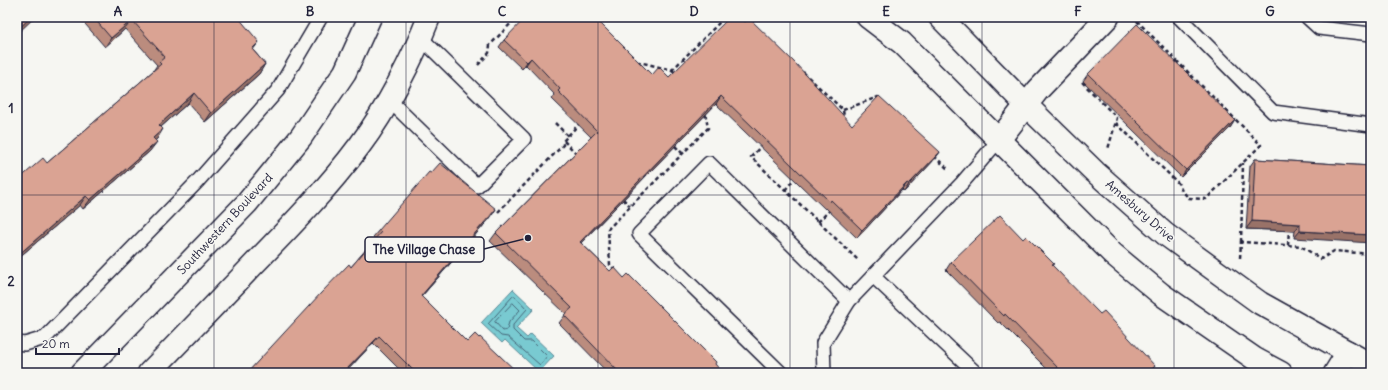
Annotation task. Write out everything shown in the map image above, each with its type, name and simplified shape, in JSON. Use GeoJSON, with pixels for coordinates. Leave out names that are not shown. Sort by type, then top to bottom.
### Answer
{"type":"FeatureCollection","features":[{"type":"Feature","properties":{"kind":"street","name":"Southwestern Boulevard"},"geometry":{"type":"LineString","coordinates":[[82,373],[247,203],[302,138],[345,72],[370,17]]}},
{"type":"Feature","properties":{"kind":"street"},"geometry":{"type":"LineString","coordinates":[[148,373],[286,232],[332,182],[361,143],[388,99],[421,38],[429,17]]}},
{"type":"Feature","properties":{"kind":"street"},"geometry":{"type":"LineString","coordinates":[[868,17],[902,43],[1112,254],[1161,294],[1255,359],[1281,373]]}},
{"type":"Feature","properties":{"kind":"street","name":"Amesbury Drive"},"geometry":{"type":"LineString","coordinates":[[940,17],[1026,105],[1095,172],[1165,234],[1260,303],[1371,365]]}},
{"type":"Feature","properties":{"kind":"street"},"geometry":{"type":"LineString","coordinates":[[998,141],[1038,90],[1108,17]]}},
{"type":"Feature","properties":{"kind":"street"},"geometry":{"type":"LineString","coordinates":[[1335,373],[1348,352]]}},
{"type":"Feature","properties":{"kind":"lane"},"geometry":{"type":"LineString","coordinates":[[17,343],[25,344],[45,338],[198,182],[278,90],[321,17]]}},
{"type":"Feature","properties":{"kind":"lane"},"geometry":{"type":"LineString","coordinates":[[1179,17],[1273,112],[1371,125]]}},
{"type":"Feature","properties":{"kind":"lane"},"geometry":{"type":"LineString","coordinates":[[1307,17],[1318,28],[1371,34]]}},
{"type":"Feature","properties":{"kind":"lane"},"geometry":{"type":"LineString","coordinates":[[388,99],[477,186],[524,139],[421,38]]}},
{"type":"Feature","properties":{"kind":"lane"},"geometry":{"type":"LineString","coordinates":[[824,373],[823,343],[849,301],[962,183],[998,141]]}},
{"type":"Feature","properties":{"kind":"lane"},"geometry":{"type":"LineString","coordinates":[[780,373],[639,234],[709,163],[849,301]]}},
{"type":"Feature","properties":{"kind":"lane"},"geometry":{"type":"LineString","coordinates":[[873,276],[976,373]]}},
{"type":"Feature","properties":{"kind":"path"},"geometry":{"type":"LineString","coordinates":[[463,79],[489,53],[490,45],[517,17]]}},
{"type":"Feature","properties":{"kind":"path"},"geometry":{"type":"LineString","coordinates":[[672,70],[725,17]]}},
{"type":"Feature","properties":{"kind":"path"},"geometry":{"type":"LineString","coordinates":[[746,17],[751,22]]}},
{"type":"Feature","properties":{"kind":"path"},"geometry":{"type":"LineString","coordinates":[[1116,123],[1178,183],[1182,191],[1189,198],[1206,199],[1261,145],[1134,18],[1128,23]]}},
{"type":"Feature","properties":{"kind":"path"},"geometry":{"type":"LineString","coordinates":[[634,68],[639,62],[672,70],[678,75]]}},
{"type":"Feature","properties":{"kind":"path"},"geometry":{"type":"LineString","coordinates":[[798,67],[843,110],[844,118]]}},
{"type":"Feature","properties":{"kind":"path"},"geometry":{"type":"LineString","coordinates":[[1077,77],[1117,118],[1106,156]]}},
{"type":"Feature","properties":{"kind":"path"},"geometry":{"type":"LineString","coordinates":[[814,93],[819,88]]}},
{"type":"Feature","properties":{"kind":"path"},"geometry":{"type":"LineString","coordinates":[[843,110],[878,97],[883,101]]}},
{"type":"Feature","properties":{"kind":"path"},"geometry":{"type":"LineString","coordinates":[[621,275],[610,265],[608,229],[682,152],[708,128],[704,107]]}},
{"type":"Feature","properties":{"kind":"path"},"geometry":{"type":"LineString","coordinates":[[498,212],[563,144],[563,141],[584,119]]}},
{"type":"Feature","properties":{"kind":"path"},"geometry":{"type":"LineString","coordinates":[[555,123],[568,136]]}},
{"type":"Feature","properties":{"kind":"path"},"geometry":{"type":"LineString","coordinates":[[563,141],[577,154]]}},
{"type":"Feature","properties":{"kind":"path"},"geometry":{"type":"LineString","coordinates":[[765,142],[751,156],[860,263]]}},
{"type":"Feature","properties":{"kind":"path"},"geometry":{"type":"LineString","coordinates":[[675,146],[682,152]]}},
{"type":"Feature","properties":{"kind":"path"},"geometry":{"type":"LineString","coordinates":[[930,151],[949,171]]}},
{"type":"Feature","properties":{"kind":"path"},"geometry":{"type":"LineString","coordinates":[[1240,261],[1243,163]]}},
{"type":"Feature","properties":{"kind":"path"},"geometry":{"type":"LineString","coordinates":[[785,190],[800,174]]}},
{"type":"Feature","properties":{"kind":"path"},"geometry":{"type":"LineString","coordinates":[[624,199],[630,206]]}},
{"type":"Feature","properties":{"kind":"path"},"geometry":{"type":"LineString","coordinates":[[818,222],[836,204]]}},
{"type":"Feature","properties":{"kind":"path"},"geometry":{"type":"LineString","coordinates":[[1288,244],[1289,225]]}},
{"type":"Feature","properties":{"kind":"path"},"geometry":{"type":"LineString","coordinates":[[1241,242],[1301,246],[1321,259],[1334,251],[1370,254],[1369,233]]}},
{"type":"Feature","properties":{"kind":"water"},"geometry":{"type":"Polygon","coordinates":[[[513,289],[534,309],[516,328],[527,338],[531,334],[554,356],[539,372],[505,340],[502,343],[481,323],[513,289]]]}},
{"type":"Feature","properties":{"kind":"building"},"geometry":{"type":"Polygon","coordinates":[[[17,17],[31,17],[17,30],[17,17]]]}},
{"type":"Feature","properties":{"kind":"building"},"geometry":{"type":"Polygon","coordinates":[[[93,17],[238,17],[259,42],[252,49],[265,64],[211,113],[194,93],[159,125],[163,129],[153,138],[157,142],[90,200],[86,196],[17,256],[17,181],[43,158],[47,163],[161,64],[159,62],[165,57],[132,20],[111,38],[93,17]]]}},
{"type":"Feature","properties":{"kind":"building"},"geometry":{"type":"Polygon","coordinates":[[[526,17],[594,17],[652,75],[659,67],[669,77],[730,17],[740,17],[745,22],[749,18],[795,63],[852,125],[879,96],[940,152],[909,184],[907,183],[862,230],[831,200],[830,202],[721,96],[580,242],[610,271],[614,267],[624,278],[628,274],[716,362],[715,364],[722,372],[614,373],[617,370],[564,315],[572,308],[496,233],[597,131],[558,91],[560,89],[531,58],[527,62],[504,40],[526,17]]]}},
{"type":"Feature","properties":{"kind":"building"},"geometry":{"type":"Polygon","coordinates":[[[1137,24],[1235,120],[1186,170],[1088,74],[1137,24]]]}},
{"type":"Feature","properties":{"kind":"building"},"geometry":{"type":"Polygon","coordinates":[[[1255,159],[1371,166],[1371,235],[1300,231],[1300,224],[1252,221],[1255,159]]]}},
{"type":"Feature","properties":{"kind":"building"},"geometry":{"type":"Polygon","coordinates":[[[440,163],[496,209],[421,296],[467,342],[475,334],[479,338],[480,337],[518,373],[412,373],[414,371],[379,336],[343,373],[247,373],[349,264],[351,267],[381,232],[379,230],[429,172],[431,173],[440,163]]]}},
{"type":"Feature","properties":{"kind":"building"},"geometry":{"type":"Polygon","coordinates":[[[1000,215],[1023,239],[1026,236],[1100,314],[1104,311],[1155,366],[1148,373],[1063,373],[951,262],[1000,215]]]}},
{"type":"Feature","properties":{"kind":"place","name":"The Village Chase"},"geometry":{"type":"Point","coordinates":[528,238]}}]}
